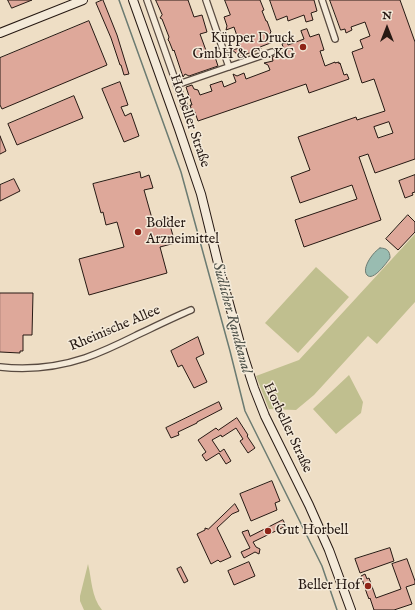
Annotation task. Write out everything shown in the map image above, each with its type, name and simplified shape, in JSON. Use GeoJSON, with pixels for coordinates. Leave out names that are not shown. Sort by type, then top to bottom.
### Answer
{"type":"FeatureCollection","features":[{"type":"Feature","properties":{"kind":"main road"},"geometry":{"type":"LineString","coordinates":[[0,33],[83,0]]}},
{"type":"Feature","properties":{"kind":"main road","name":"Horbeller Straße"},"geometry":{"type":"LineString","coordinates":[[133,0],[179,129],[200,194],[243,354],[254,388],[265,416],[309,505],[329,550],[351,610]]}},
{"type":"Feature","properties":{"kind":"street"},"geometry":{"type":"LineString","coordinates":[[147,0],[185,108]]}},
{"type":"Feature","properties":{"kind":"street"},"geometry":{"type":"LineString","coordinates":[[206,0],[229,67]]}},
{"type":"Feature","properties":{"kind":"street"},"geometry":{"type":"LineString","coordinates":[[322,0],[335,39]]}},
{"type":"Feature","properties":{"kind":"street"},"geometry":{"type":"LineString","coordinates":[[176,85],[272,52]]}},
{"type":"Feature","properties":{"kind":"street","name":"Rheinische Allee"},"geometry":{"type":"LineString","coordinates":[[0,367],[43,367],[84,358],[106,350],[191,310]]}},
{"type":"Feature","properties":{"kind":"shaded area"},"geometry":{"type":"Polygon","coordinates":[[[415,234],[415,302],[377,344],[368,336],[314,395],[296,410],[269,409],[256,376],[299,360],[415,234]]]}},
{"type":"Feature","properties":{"kind":"shaded area"},"geometry":{"type":"Polygon","coordinates":[[[316,267],[349,297],[298,353],[265,323],[316,267]]]}},
{"type":"Feature","properties":{"kind":"shaded area"},"geometry":{"type":"Polygon","coordinates":[[[349,375],[363,402],[361,413],[336,434],[313,409],[349,375]]]}},
{"type":"Feature","properties":{"kind":"shaded area"},"geometry":{"type":"Polygon","coordinates":[[[88,564],[94,594],[98,605],[102,610],[84,610],[80,601],[88,564]]]}},
{"type":"Feature","properties":{"kind":"water"},"geometry":{"type":"Polygon","coordinates":[[[380,248],[388,250],[390,258],[376,274],[373,276],[367,275],[367,264],[375,252],[380,248]]]}},
{"type":"Feature","properties":{"kind":"building"},"geometry":{"type":"Polygon","coordinates":[[[8,0],[32,0],[12,8],[8,0]]]}},
{"type":"Feature","properties":{"kind":"building"},"geometry":{"type":"Polygon","coordinates":[[[103,0],[117,35],[129,74],[124,75],[111,38],[96,3],[103,0]]]}},
{"type":"Feature","properties":{"kind":"building"},"geometry":{"type":"Polygon","coordinates":[[[156,0],[188,0],[194,17],[202,15],[207,32],[200,34],[208,56],[214,54],[218,66],[189,76],[185,74],[183,77],[174,50],[173,51],[168,40],[169,37],[162,19],[160,18],[162,15],[156,0]]]}},
{"type":"Feature","properties":{"kind":"building"},"geometry":{"type":"Polygon","coordinates":[[[225,0],[260,0],[264,10],[262,11],[271,32],[273,42],[260,47],[261,49],[238,57],[232,50],[240,48],[234,27],[226,30],[227,26],[224,17],[230,15],[225,0]]]}},
{"type":"Feature","properties":{"kind":"building"},"geometry":{"type":"Polygon","coordinates":[[[270,0],[314,0],[317,11],[311,13],[313,20],[306,22],[304,15],[288,21],[287,16],[277,20],[270,0]]]}},
{"type":"Feature","properties":{"kind":"building"},"geometry":{"type":"Polygon","coordinates":[[[330,0],[400,0],[415,42],[415,159],[375,173],[368,154],[359,157],[381,220],[304,247],[295,220],[357,199],[352,185],[300,203],[291,177],[310,170],[298,137],[356,117],[357,120],[385,111],[374,79],[362,83],[352,52],[363,48],[360,40],[370,36],[365,22],[351,27],[352,30],[346,33],[345,29],[341,30],[330,0]],[[389,122],[374,127],[378,138],[393,133],[389,122]]]}},
{"type":"Feature","properties":{"kind":"building"},"geometry":{"type":"Polygon","coordinates":[[[89,21],[107,65],[2,109],[0,105],[0,58],[89,21]]]}},
{"type":"Feature","properties":{"kind":"building"},"geometry":{"type":"Polygon","coordinates":[[[307,29],[310,37],[319,34],[324,50],[320,51],[325,66],[339,62],[344,75],[347,74],[349,79],[309,93],[306,84],[198,121],[194,110],[192,111],[190,105],[192,105],[186,87],[192,85],[194,89],[198,90],[200,95],[212,91],[210,85],[222,81],[224,87],[236,82],[233,74],[237,76],[244,73],[246,79],[270,70],[268,65],[264,63],[273,61],[272,57],[285,52],[282,44],[287,42],[288,45],[304,39],[301,31],[307,29]]]}},
{"type":"Feature","properties":{"kind":"building"},"geometry":{"type":"Polygon","coordinates":[[[120,82],[128,105],[121,107],[125,116],[131,113],[139,136],[124,142],[102,89],[120,82]]]}},
{"type":"Feature","properties":{"kind":"building"},"geometry":{"type":"Polygon","coordinates":[[[74,96],[83,118],[17,145],[8,124],[74,96]]]}},
{"type":"Feature","properties":{"kind":"building"},"geometry":{"type":"Polygon","coordinates":[[[0,136],[6,151],[0,154],[0,136]]]}},
{"type":"Feature","properties":{"kind":"building","name":"Bolder Arzneimittel"},"geometry":{"type":"Polygon","coordinates":[[[140,172],[141,178],[149,175],[153,188],[144,190],[153,222],[168,218],[175,243],[160,247],[167,273],[89,295],[79,259],[124,247],[117,222],[106,225],[93,184],[140,172]]]}},
{"type":"Feature","properties":{"kind":"building"},"geometry":{"type":"Polygon","coordinates":[[[415,175],[415,192],[412,193],[413,195],[405,198],[399,181],[415,175]]]}},
{"type":"Feature","properties":{"kind":"building"},"geometry":{"type":"Polygon","coordinates":[[[14,179],[20,191],[0,201],[0,185],[14,179]]]}},
{"type":"Feature","properties":{"kind":"building"},"geometry":{"type":"Polygon","coordinates":[[[408,215],[415,222],[415,232],[398,250],[386,239],[408,215]]]}},
{"type":"Feature","properties":{"kind":"building"},"geometry":{"type":"Polygon","coordinates":[[[0,293],[33,293],[32,335],[23,335],[23,351],[20,351],[20,353],[0,352],[0,293]]]}},
{"type":"Feature","properties":{"kind":"building"},"geometry":{"type":"Polygon","coordinates":[[[198,337],[204,354],[196,358],[207,382],[194,388],[182,365],[178,367],[171,351],[198,337]]]}},
{"type":"Feature","properties":{"kind":"building"},"geometry":{"type":"Polygon","coordinates":[[[219,402],[222,409],[178,432],[179,435],[171,438],[166,428],[219,402]]]}},
{"type":"Feature","properties":{"kind":"building"},"geometry":{"type":"Polygon","coordinates":[[[237,418],[255,448],[248,453],[240,441],[243,439],[236,428],[222,437],[221,435],[212,440],[220,452],[224,449],[231,461],[226,464],[219,453],[206,461],[202,455],[206,452],[198,440],[216,428],[218,430],[237,418]]]}},
{"type":"Feature","properties":{"kind":"building"},"geometry":{"type":"Polygon","coordinates":[[[272,481],[280,501],[275,503],[277,510],[251,521],[240,494],[272,481]]]}},
{"type":"Feature","properties":{"kind":"building"},"geometry":{"type":"Polygon","coordinates":[[[235,504],[239,511],[232,514],[217,528],[231,557],[220,562],[218,560],[211,564],[197,534],[205,530],[205,528],[208,529],[235,504]]]}},
{"type":"Feature","properties":{"kind":"building"},"geometry":{"type":"Polygon","coordinates":[[[283,520],[286,526],[253,542],[256,547],[260,549],[259,554],[255,552],[244,558],[241,552],[250,548],[242,532],[248,530],[250,536],[283,520]]]}},
{"type":"Feature","properties":{"kind":"building"},"geometry":{"type":"Polygon","coordinates":[[[390,548],[394,561],[360,573],[355,559],[390,548]]]}},
{"type":"Feature","properties":{"kind":"building"},"geometry":{"type":"Polygon","coordinates":[[[407,559],[415,581],[415,584],[406,587],[412,604],[394,610],[374,610],[361,576],[365,574],[367,579],[369,578],[376,598],[401,589],[392,564],[407,559]]]}},
{"type":"Feature","properties":{"kind":"building"},"geometry":{"type":"Polygon","coordinates":[[[249,562],[255,576],[234,585],[228,571],[249,562]]]}},
{"type":"Feature","properties":{"kind":"building"},"geometry":{"type":"Polygon","coordinates":[[[181,567],[188,581],[184,583],[177,569],[181,567]]]}},
{"type":"Feature","properties":{"kind":"waterway","name":"Südlicher Randkanal"},"geometry":{"type":"LineString","coordinates":[[119,0],[181,172],[245,411],[322,566],[337,610]]}},
{"type":"Feature","properties":{"kind":"place","name":"Küpper Druck GmbH & Co. KG"},"geometry":{"type":"Point","coordinates":[303,47]}},
{"type":"Feature","properties":{"kind":"place","name":"Bolder Arzneimittel"},"geometry":{"type":"Point","coordinates":[138,232]}},
{"type":"Feature","properties":{"kind":"place","name":"Gut Horbell"},"geometry":{"type":"Point","coordinates":[268,531]}},
{"type":"Feature","properties":{"kind":"place","name":"Beller Hof"},"geometry":{"type":"Point","coordinates":[368,586]}}]}
